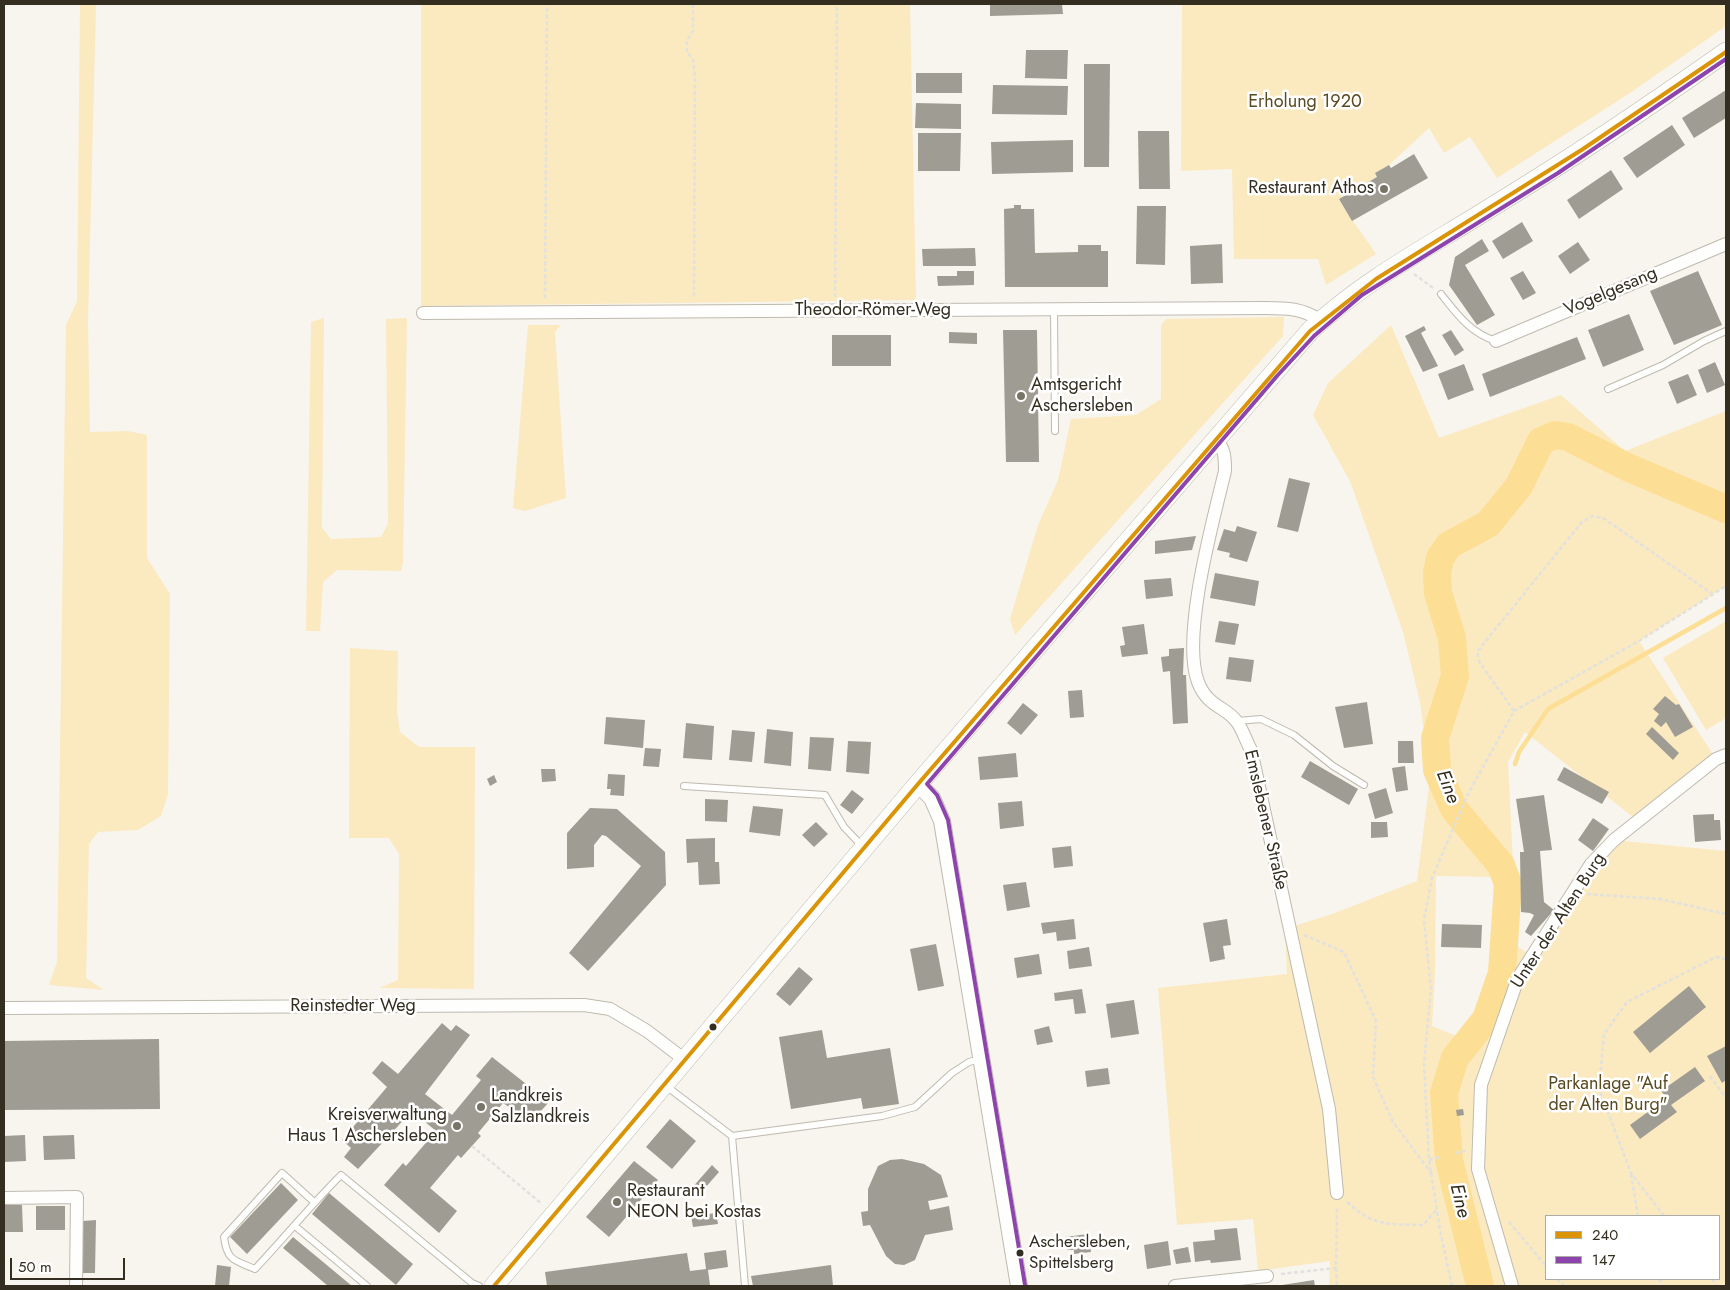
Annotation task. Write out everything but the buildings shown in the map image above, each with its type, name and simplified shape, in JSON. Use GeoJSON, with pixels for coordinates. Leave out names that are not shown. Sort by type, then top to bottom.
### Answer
{"type":"FeatureCollection","features":[{"type":"Feature","properties":{"kind":"main road"},"geometry":{"type":"LineString","coordinates":[[494,1286],[918,784],[1292,350],[1321,321],[1358,290],[1562,163],[1726,52]]}},
{"type":"Feature","properties":{"kind":"main road"},"geometry":{"type":"LineString","coordinates":[[918,784],[932,798],[942,821],[1019,1286]]}},
{"type":"Feature","properties":{"kind":"street","name":"Vogelgesang"},"geometry":{"type":"LineString","coordinates":[[1496,341],[1726,244]]}},
{"type":"Feature","properties":{"kind":"street","name":"Theodor-Römer-Weg"},"geometry":{"type":"LineString","coordinates":[[423,313],[1296,309],[1311,313],[1321,321]]}},
{"type":"Feature","properties":{"kind":"street","name":"Emslebener Straße"},"geometry":{"type":"LineString","coordinates":[[1215,438],[1222,445],[1225,454],[1225,471],[1195,610],[1194,665],[1206,698],[1237,721],[1251,750],[1329,1109],[1337,1193]]}},
{"type":"Feature","properties":{"kind":"street","name":"Unter der Alten Burg"},"geometry":{"type":"LineString","coordinates":[[1512,1286],[1478,1169],[1482,1085],[1518,978],[1592,864],[1614,840],[1716,759],[1726,755]]}},
{"type":"Feature","properties":{"kind":"street","name":"Reinstedter Weg"},"geometry":{"type":"LineString","coordinates":[[4,1008],[415,1007],[584,1004],[610,1009],[648,1030],[685,1060]]}},
{"type":"Feature","properties":{"kind":"street"},"geometry":{"type":"LineString","coordinates":[[4,1198],[76,1197],[76,1286]]}},
{"type":"Feature","properties":{"kind":"street"},"geometry":{"type":"LineString","coordinates":[[1175,1286],[1267,1276]]}},
{"type":"Feature","properties":{"kind":"lane"},"geometry":{"type":"LineString","coordinates":[[1441,294],[1466,325],[1483,337],[1496,341]]}},
{"type":"Feature","properties":{"kind":"lane"},"geometry":{"type":"LineString","coordinates":[[1054,310],[1055,431]]}},
{"type":"Feature","properties":{"kind":"lane"},"geometry":{"type":"LineString","coordinates":[[1608,389],[1663,365],[1704,341],[1726,332]]}},
{"type":"Feature","properties":{"kind":"lane"},"geometry":{"type":"LineString","coordinates":[[1237,721],[1261,719],[1294,735],[1333,766],[1364,784]]}},
{"type":"Feature","properties":{"kind":"lane"},"geometry":{"type":"LineString","coordinates":[[684,786],[825,795],[844,827],[864,848]]}},
{"type":"Feature","properties":{"kind":"lane"},"geometry":{"type":"LineString","coordinates":[[664,1085],[732,1136],[882,1116],[915,1107],[952,1073],[969,1062],[981,1059]]}},
{"type":"Feature","properties":{"kind":"lane"},"geometry":{"type":"LineString","coordinates":[[732,1136],[745,1286]]}},
{"type":"Feature","properties":{"kind":"lane"},"geometry":{"type":"LineString","coordinates":[[314,1202],[282,1173],[224,1237],[226,1253],[233,1260],[254,1269],[341,1175],[474,1285]]}},
{"type":"Feature","properties":{"kind":"lane"},"geometry":{"type":"LineString","coordinates":[[295,1226],[367,1286]]}},
{"type":"Feature","properties":{"kind":"path"},"geometry":{"type":"LineString","coordinates":[[545,312],[547,4]]}},
{"type":"Feature","properties":{"kind":"path"},"geometry":{"type":"LineString","coordinates":[[694,4],[693,31],[687,40],[687,52],[693,60],[695,78],[694,312]]}},
{"type":"Feature","properties":{"kind":"path"},"geometry":{"type":"LineString","coordinates":[[835,311],[837,4]]}},
{"type":"Feature","properties":{"kind":"path"},"geometry":{"type":"LineString","coordinates":[[1400,263],[1441,294]]}},
{"type":"Feature","properties":{"kind":"path"},"geometry":{"type":"LineString","coordinates":[[1514,710],[1480,664],[1477,652],[1582,522],[1593,516],[1603,518],[1714,595]]}},
{"type":"Feature","properties":{"kind":"path"},"geometry":{"type":"LineString","coordinates":[[1452,1286],[1429,1160],[1424,1064],[1431,989],[1424,920],[1432,878],[1462,806],[1514,710],[1639,640],[1726,586]]}},
{"type":"Feature","properties":{"kind":"path"},"geometry":{"type":"LineString","coordinates":[[1575,892],[1588,895],[1660,899],[1726,914]]}},
{"type":"Feature","properties":{"kind":"path"},"geometry":{"type":"LineString","coordinates":[[1291,929],[1344,952],[1376,1021],[1373,1077],[1393,1122],[1433,1176]]}},
{"type":"Feature","properties":{"kind":"path"},"geometry":{"type":"LineString","coordinates":[[1638,1215],[1631,1173],[1599,1089],[1604,1034],[1627,1002],[1716,957],[1726,959]]}},
{"type":"Feature","properties":{"kind":"path"},"geometry":{"type":"LineString","coordinates":[[1710,1076],[1726,1098]]}},
{"type":"Feature","properties":{"kind":"path"},"geometry":{"type":"LineString","coordinates":[[472,1146],[555,1215]]}},
{"type":"Feature","properties":{"kind":"path"},"geometry":{"type":"LineString","coordinates":[[1429,1160],[1440,1157]]}},
{"type":"Feature","properties":{"kind":"path"},"geometry":{"type":"LineString","coordinates":[[1631,1173],[1663,1215]]}},
{"type":"Feature","properties":{"kind":"path"},"geometry":{"type":"LineString","coordinates":[[1337,1193],[1355,1210],[1380,1224],[1423,1225],[1437,1209]]}},
{"type":"Feature","properties":{"kind":"path"},"geometry":{"type":"LineString","coordinates":[[1337,1193],[1337,1286]]}},
{"type":"Feature","properties":{"kind":"path"},"geometry":{"type":"LineString","coordinates":[[1503,1216],[1545,1265]]}},
{"type":"Feature","properties":{"kind":"path"},"geometry":{"type":"LineString","coordinates":[[1267,1276],[1336,1268]]}},
{"type":"Feature","properties":{"kind":"green space"},"geometry":{"type":"Polygon","coordinates":[[[80,4],[96,4],[88,321],[90,432],[128,431],[147,435],[147,558],[170,594],[168,794],[161,816],[138,830],[98,832],[89,844],[86,978],[104,990],[49,985],[57,962],[66,325],[77,301],[80,4]]]}},
{"type":"Feature","properties":{"kind":"green space"},"geometry":{"type":"Polygon","coordinates":[[[421,4],[910,4],[916,300],[421,306],[421,4]]]}},
{"type":"Feature","properties":{"kind":"green space","name":"Erholung 1920"},"geometry":{"type":"Polygon","coordinates":[[[1182,4],[1726,4],[1726,26],[1630,93],[1497,178],[1470,137],[1444,153],[1429,128],[1389,165],[1375,173],[1377,177],[1339,199],[1376,254],[1326,285],[1318,259],[1234,259],[1232,169],[1181,171],[1182,4]]]}},
{"type":"Feature","properties":{"kind":"green space"},"geometry":{"type":"Polygon","coordinates":[[[1284,317],[1283,336],[1015,635],[1010,619],[1038,525],[1058,480],[1071,419],[1136,415],[1161,399],[1161,325],[1166,319],[1284,317]]]}},
{"type":"Feature","properties":{"kind":"green space"},"geometry":{"type":"Polygon","coordinates":[[[324,318],[322,528],[331,539],[381,537],[388,524],[386,319],[407,318],[403,562],[401,571],[337,570],[323,582],[320,631],[306,631],[311,322],[324,318]]]}},
{"type":"Feature","properties":{"kind":"green space"},"geometry":{"type":"Polygon","coordinates":[[[528,325],[561,325],[555,332],[566,498],[525,511],[513,508],[528,325]]]}},
{"type":"Feature","properties":{"kind":"green space","name":"Parkanlage \"Auf der Alten Burg\""},"geometry":{"type":"Polygon","coordinates":[[[1391,325],[1439,438],[1561,395],[1625,451],[1726,411],[1726,586],[1639,641],[1716,759],[1638,821],[1525,732],[1508,762],[1517,946],[1529,954],[1614,840],[1726,851],[1726,1286],[1329,1286],[1330,1261],[1258,1271],[1253,1219],[1177,1225],[1158,988],[1287,974],[1285,929],[1332,914],[1417,881],[1430,778],[1420,702],[1403,632],[1350,481],[1313,415],[1328,383],[1391,325]],[[1436,876],[1435,973],[1432,1026],[1464,1039],[1498,957],[1493,877],[1436,876]]]}},
{"type":"Feature","properties":{"kind":"green space"},"geometry":{"type":"Polygon","coordinates":[[[1726,621],[1726,718],[1706,730],[1663,658],[1726,621]]]}},
{"type":"Feature","properties":{"kind":"green space"},"geometry":{"type":"Polygon","coordinates":[[[350,648],[398,651],[397,711],[400,732],[419,747],[475,747],[474,989],[379,988],[398,980],[399,854],[389,838],[349,838],[350,648]]]}},
{"type":"Feature","properties":{"kind":"waterway","name":"Eine"},"geometry":{"type":"LineString","coordinates":[[1480,1286],[1449,1160],[1444,1093],[1455,1058],[1486,1019],[1502,973],[1508,884],[1501,865],[1454,809],[1437,770],[1435,738],[1455,676],[1452,638],[1438,593],[1437,573],[1440,558],[1449,545],[1488,524],[1519,486],[1541,441],[1555,435],[1568,437],[1627,467],[1726,509]]}},
{"type":"Feature","properties":{"kind":"waterway"},"geometry":{"type":"LineString","coordinates":[[1515,764],[1519,752],[1548,709],[1726,608]]}},
{"type":"Feature","properties":{"kind":"transit line","name":"240"},"geometry":{"type":"LineString","coordinates":[[494,1286],[918,784],[1310,331],[1376,279],[1583,149],[1726,52]]}},
{"type":"Feature","properties":{"kind":"transit line","name":"147"},"geometry":{"type":"LineString","coordinates":[[1025,1285],[948,820],[937,795],[927,784],[1277,376],[1314,336],[1362,295],[1558,173],[1726,59]]}},
{"type":"Feature","properties":{"kind":"place","name":"Restaurant Athos"},"geometry":{"type":"Point","coordinates":[1384,189]}},
{"type":"Feature","properties":{"kind":"place","name":"Amtsgericht Aschersleben"},"geometry":{"type":"Point","coordinates":[1021,396]}},
{"type":"Feature","properties":{"kind":"place","name":"Landkreis Salzlandkreis"},"geometry":{"type":"Point","coordinates":[481,1107]}},
{"type":"Feature","properties":{"kind":"place","name":"Kreisverwaltung Haus 1 Aschersleben"},"geometry":{"type":"Point","coordinates":[457,1126]}},
{"type":"Feature","properties":{"kind":"place","name":"Restaurant NEON bei Kostas"},"geometry":{"type":"Point","coordinates":[617,1202]}},
{"type":"Feature","properties":{"kind":"place","name":"Aschersleben, Spittelsberg"},"geometry":{"type":"Point","coordinates":[1020,1253]}}]}
